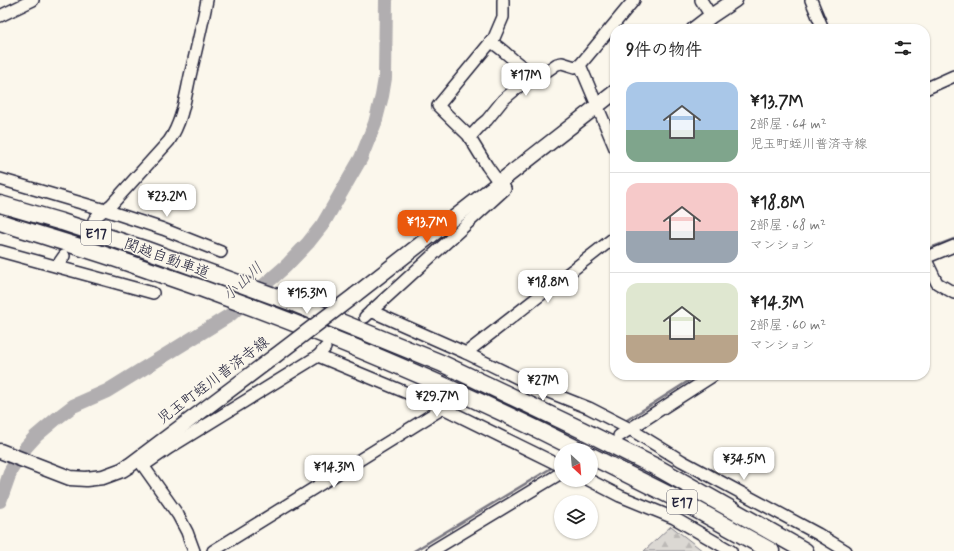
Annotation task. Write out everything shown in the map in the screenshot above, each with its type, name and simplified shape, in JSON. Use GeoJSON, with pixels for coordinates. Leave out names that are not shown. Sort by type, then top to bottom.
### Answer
{"type":"FeatureCollection","features":[{"type":"Feature","properties":{"kind":"highway","name":"関越自動車道"},"geometry":{"type":"LineString","coordinates":[[0,204],[70,224],[144,249],[296,304],[441,363],[658,468],[805,551]]}},
{"type":"Feature","properties":{"kind":"highway","name":"関越自動車道"},"geometry":{"type":"LineString","coordinates":[[0,222],[136,265],[282,318],[439,383],[566,443]]}},
{"type":"Feature","properties":{"kind":"highway","name":"E17"},"geometry":{"type":"LineString","coordinates":[[598,460],[681,501],[771,551]]}},
{"type":"Feature","properties":{"kind":"main road"},"geometry":{"type":"LineString","coordinates":[[705,24],[735,0]]}},
{"type":"Feature","properties":{"kind":"main road","name":"児玉町蛭川普済寺線"},"geometry":{"type":"LineString","coordinates":[[0,451],[70,478],[86,479],[103,477],[141,462],[610,96]]}},
{"type":"Feature","properties":{"kind":"street"},"geometry":{"type":"LineString","coordinates":[[0,16],[33,0]]}},
{"type":"Feature","properties":{"kind":"street"},"geometry":{"type":"LineString","coordinates":[[94,220],[112,204],[169,141],[179,124],[203,24],[207,0]]}},
{"type":"Feature","properties":{"kind":"street"},"geometry":{"type":"LineString","coordinates":[[503,0],[503,17],[494,38],[438,106],[470,137],[487,166],[495,177],[502,181],[505,189],[368,314],[466,353],[536,387],[590,408],[846,551]]}},
{"type":"Feature","properties":{"kind":"street"},"geometry":{"type":"LineString","coordinates":[[614,24],[634,0]]}},
{"type":"Feature","properties":{"kind":"street"},"geometry":{"type":"LineString","coordinates":[[701,0],[705,24]]}},
{"type":"Feature","properties":{"kind":"street"},"geometry":{"type":"LineString","coordinates":[[811,0],[821,24]]}},
{"type":"Feature","properties":{"kind":"street"},"geometry":{"type":"LineString","coordinates":[[470,137],[487,120],[503,100],[530,77],[536,74],[544,73],[557,64],[562,63],[576,67],[580,65],[610,29]]}},
{"type":"Feature","properties":{"kind":"street"},"geometry":{"type":"LineString","coordinates":[[491,42],[528,70],[530,77]]}},
{"type":"Feature","properties":{"kind":"street"},"geometry":{"type":"LineString","coordinates":[[580,65],[610,136]]}},
{"type":"Feature","properties":{"kind":"street"},"geometry":{"type":"LineString","coordinates":[[930,87],[954,76]]}},
{"type":"Feature","properties":{"kind":"street"},"geometry":{"type":"LineString","coordinates":[[0,179],[164,229],[221,252]]}},
{"type":"Feature","properties":{"kind":"street"},"geometry":{"type":"LineString","coordinates":[[466,353],[610,241]]}},
{"type":"Feature","properties":{"kind":"street"},"geometry":{"type":"LineString","coordinates":[[930,256],[954,246]]}},
{"type":"Feature","properties":{"kind":"street"},"geometry":{"type":"LineString","coordinates":[[0,251],[152,293]]}},
{"type":"Feature","properties":{"kind":"street"},"geometry":{"type":"LineString","coordinates":[[57,266],[64,256]]}},
{"type":"Feature","properties":{"kind":"street"},"geometry":{"type":"LineString","coordinates":[[930,268],[937,283],[954,293]]}},
{"type":"Feature","properties":{"kind":"street"},"geometry":{"type":"LineString","coordinates":[[194,551],[187,532],[178,515],[141,462],[169,448],[322,352],[443,408],[554,463]]}},
{"type":"Feature","properties":{"kind":"street"},"geometry":{"type":"LineString","coordinates":[[619,436],[706,380]]}},
{"type":"Feature","properties":{"kind":"street"},"geometry":{"type":"LineString","coordinates":[[213,551],[443,408]]}},
{"type":"Feature","properties":{"kind":"street"},"geometry":{"type":"LineString","coordinates":[[432,551],[554,477]]}},
{"type":"Feature","properties":{"kind":"street"},"geometry":{"type":"LineString","coordinates":[[598,485],[620,496],[674,518],[731,551]]}},
{"type":"Feature","properties":{"kind":"green space"},"geometry":{"type":"Polygon","coordinates":[[[671,526],[703,551],[644,551],[671,526]]]}},
{"type":"Feature","properties":{"kind":"waterway","name":"小山川"},"geometry":{"type":"LineString","coordinates":[[0,501],[11,470],[26,447],[36,436],[73,406],[107,391],[230,315],[286,266],[308,243],[323,224],[361,158],[375,123],[385,78],[386,0]]}},
{"type":"Feature","properties":{"kind":"waterway"},"geometry":{"type":"LineString","coordinates":[[930,248],[954,239]]}},
{"type":"Feature","properties":{"kind":"waterway"},"geometry":{"type":"LineString","coordinates":[[627,420],[690,380]]}},
{"type":"Feature","properties":{"kind":"waterway"},"geometry":{"type":"LineString","coordinates":[[414,551],[553,467]]}}]}
